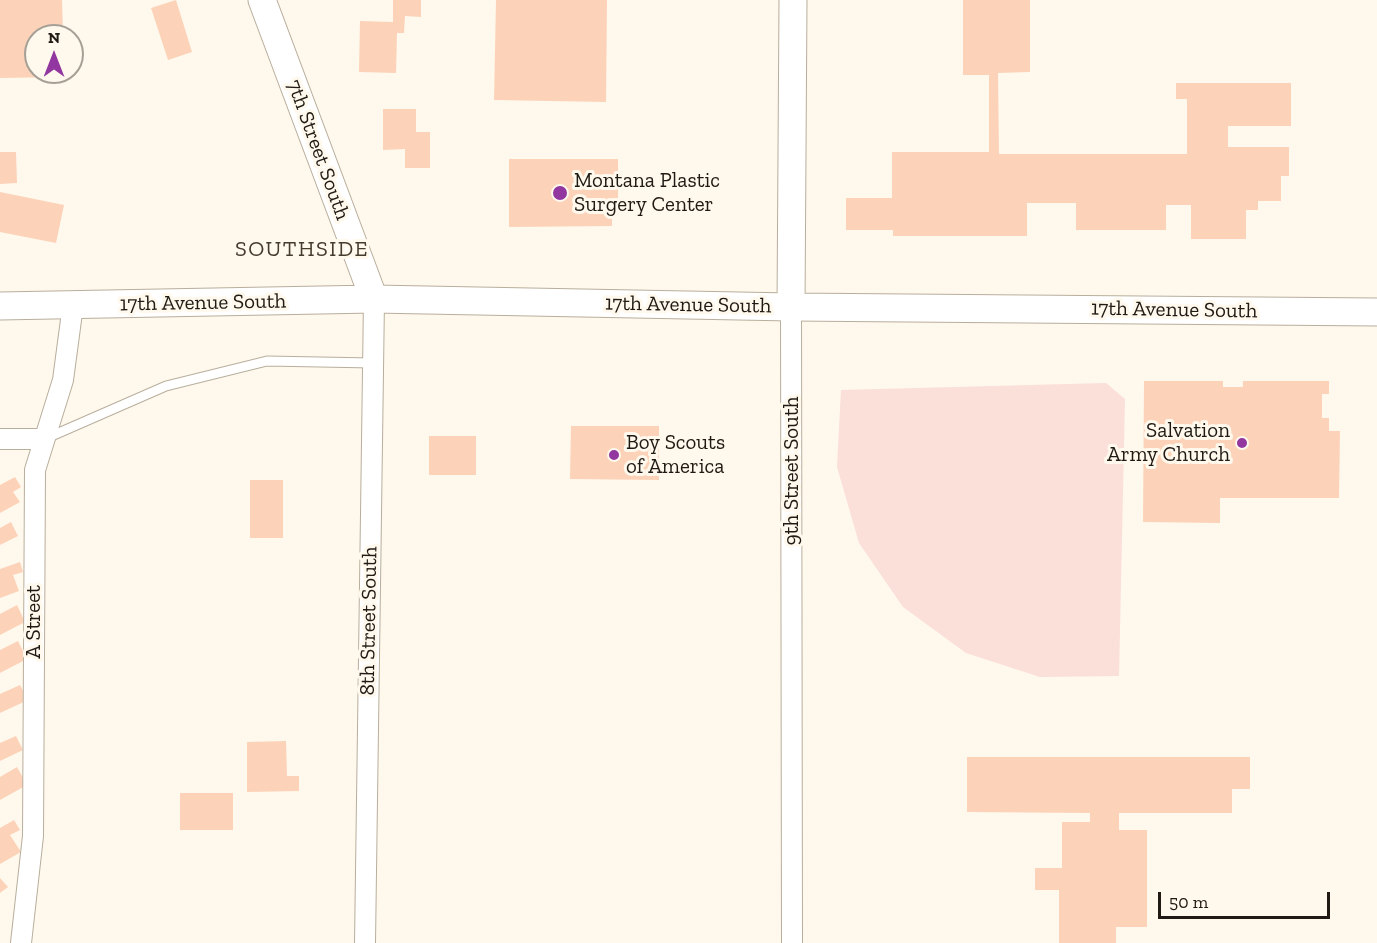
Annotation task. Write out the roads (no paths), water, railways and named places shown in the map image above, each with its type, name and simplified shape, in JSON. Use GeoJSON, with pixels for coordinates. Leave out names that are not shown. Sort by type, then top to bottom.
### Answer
{"type":"FeatureCollection","features":[{"type":"Feature","properties":{"kind":"street","name":"7th Street South"},"geometry":{"type":"LineString","coordinates":[[262,0],[374,299]]}},
{"type":"Feature","properties":{"kind":"street","name":"9th Street South"},"geometry":{"type":"LineString","coordinates":[[792,943],[793,0]]}},
{"type":"Feature","properties":{"kind":"street","name":"17th Avenue South"},"geometry":{"type":"LineString","coordinates":[[0,306],[374,299],[791,307],[1377,312]]}},
{"type":"Feature","properties":{"kind":"street","name":"8th Street South"},"geometry":{"type":"LineString","coordinates":[[364,943],[374,299]]}},
{"type":"Feature","properties":{"kind":"street","name":"A Street"},"geometry":{"type":"LineString","coordinates":[[21,943],[33,836],[35,470],[63,380],[73,305]]}},
{"type":"Feature","properties":{"kind":"street"},"geometry":{"type":"LineString","coordinates":[[0,440],[45,439]]}},
{"type":"Feature","properties":{"kind":"lane"},"geometry":{"type":"LineString","coordinates":[[45,439],[166,386],[267,361],[373,363]]}},
{"type":"Feature","properties":{"kind":"place","name":"Montana Plastic Surgery Center"},"geometry":{"type":"Point","coordinates":[560,193]}},
{"type":"Feature","properties":{"kind":"place","name":"Salvation Army Church"},"geometry":{"type":"Point","coordinates":[1242,443]}},
{"type":"Feature","properties":{"kind":"place","name":"Boy Scouts of America"},"geometry":{"type":"Point","coordinates":[614,455]}},
{"type":"Feature","properties":{"kind":"district","name":"SOUTHSIDE"},"geometry":{"type":"Point","coordinates":[302,250]}}]}
